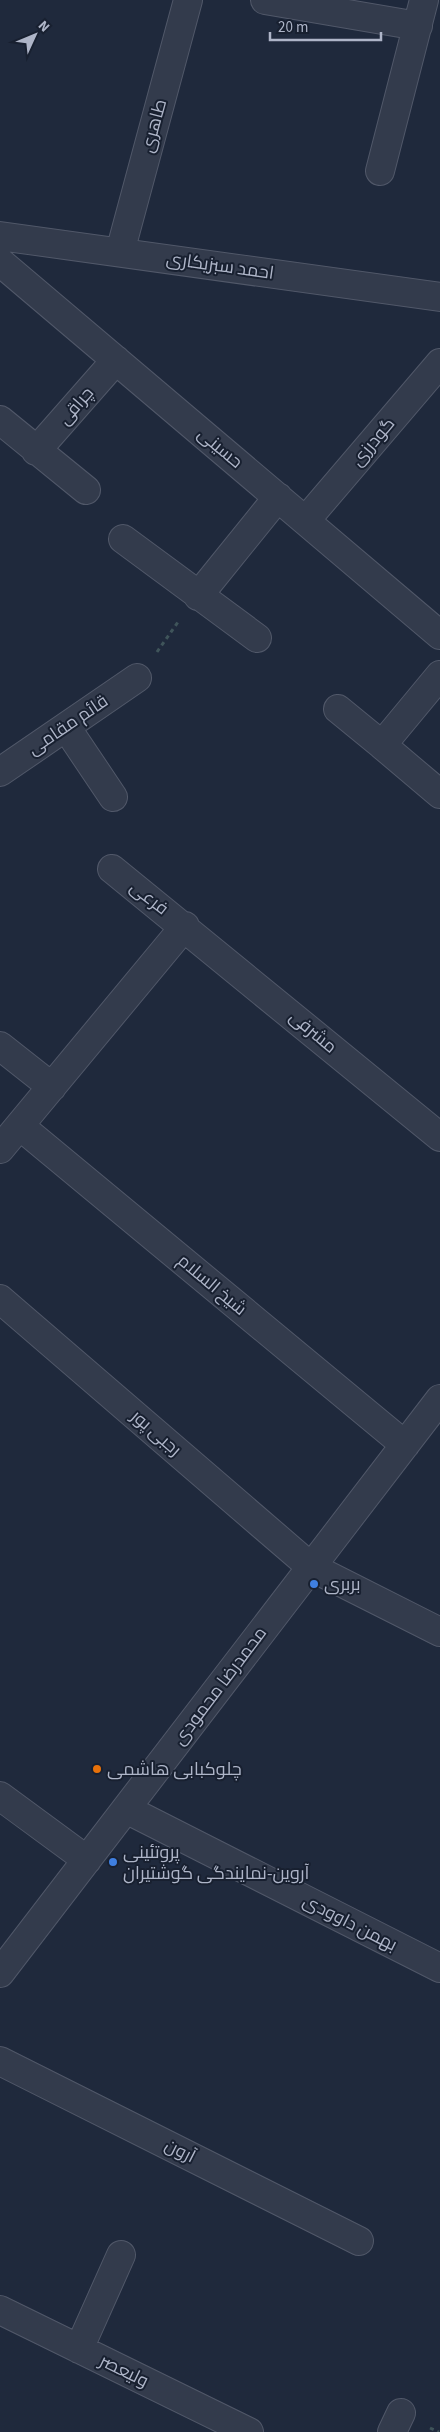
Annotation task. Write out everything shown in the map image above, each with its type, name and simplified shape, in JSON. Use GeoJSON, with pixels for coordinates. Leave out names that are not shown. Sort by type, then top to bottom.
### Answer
{"type":"FeatureCollection","features":[{"type":"Feature","properties":{"kind":"street","name":"طاهری"},"geometry":{"type":"LineString","coordinates":[[120,252],[188,0]]}},
{"type":"Feature","properties":{"kind":"street"},"geometry":{"type":"LineString","coordinates":[[265,0],[418,26]]}},
{"type":"Feature","properties":{"kind":"street"},"geometry":{"type":"LineString","coordinates":[[380,171],[424,0]]}},
{"type":"Feature","properties":{"kind":"street","name":"احمد سبزیکاری"},"geometry":{"type":"LineString","coordinates":[[0,236],[440,297]]}},
{"type":"Feature","properties":{"kind":"street","name":"حسینی"},"geometry":{"type":"LineString","coordinates":[[1,266],[116,360],[440,635]]}},
{"type":"Feature","properties":{"kind":"street","name":"چراقی"},"geometry":{"type":"LineString","coordinates":[[36,451],[116,360]]}},
{"type":"Feature","properties":{"kind":"street","name":"گودرزی"},"geometry":{"type":"LineString","coordinates":[[306,520],[440,363]]}},
{"type":"Feature","properties":{"kind":"street"},"geometry":{"type":"LineString","coordinates":[[0,420],[86,490]]}},
{"type":"Feature","properties":{"kind":"street"},"geometry":{"type":"LineString","coordinates":[[198,596],[278,497]]}},
{"type":"Feature","properties":{"kind":"street"},"geometry":{"type":"LineString","coordinates":[[123,540],[257,638]]}},
{"type":"Feature","properties":{"kind":"street"},"geometry":{"type":"LineString","coordinates":[[382,745],[440,675]]}},
{"type":"Feature","properties":{"kind":"street","name":"قائم مقامی"},"geometry":{"type":"LineString","coordinates":[[0,772],[137,678]]}},
{"type":"Feature","properties":{"kind":"street"},"geometry":{"type":"LineString","coordinates":[[338,709],[440,794]]}},
{"type":"Feature","properties":{"kind":"street"},"geometry":{"type":"LineString","coordinates":[[66,727],[113,797]]}},
{"type":"Feature","properties":{"kind":"street","name":"فرعی"},"geometry":{"type":"LineString","coordinates":[[112,869],[185,926]]}},
{"type":"Feature","properties":{"kind":"street"},"geometry":{"type":"LineString","coordinates":[[0,1149],[185,926]]}},
{"type":"Feature","properties":{"kind":"street","name":"مشرفی"},"geometry":{"type":"LineString","coordinates":[[185,926],[440,1137]]}},
{"type":"Feature","properties":{"kind":"street"},"geometry":{"type":"LineString","coordinates":[[0,1046],[52,1087]]}},
{"type":"Feature","properties":{"kind":"street","name":"شیخ السلام"},"geometry":{"type":"LineString","coordinates":[[20,1126],[405,1445]]}},
{"type":"Feature","properties":{"kind":"street","name":"رجبی پور"},"geometry":{"type":"LineString","coordinates":[[0,1299],[311,1567],[440,1632]]}},
{"type":"Feature","properties":{"kind":"street","name":"محمدرضا محمودی"},"geometry":{"type":"LineString","coordinates":[[0,1974],[440,1399]]}},
{"type":"Feature","properties":{"kind":"street"},"geometry":{"type":"LineString","coordinates":[[0,1796],[87,1860]]}},
{"type":"Feature","properties":{"kind":"street","name":"بهمن داوودی"},"geometry":{"type":"LineString","coordinates":[[126,1810],[440,1968]]}},
{"type":"Feature","properties":{"kind":"street","name":"آرون"},"geometry":{"type":"LineString","coordinates":[[0,2061],[359,2241]]}},
{"type":"Feature","properties":{"kind":"street"},"geometry":{"type":"LineString","coordinates":[[79,2349],[121,2255]]}},
{"type":"Feature","properties":{"kind":"street","name":"ولیعصر"},"geometry":{"type":"LineString","coordinates":[[0,2310],[249,2432]]}},
{"type":"Feature","properties":{"kind":"path"},"geometry":{"type":"LineString","coordinates":[[137,678],[198,596]]}},
{"type":"Feature","properties":{"kind":"place","name":"بربری"},"geometry":{"type":"Point","coordinates":[314,1584]}},
{"type":"Feature","properties":{"kind":"place","name":"چلوکبابی هاشمی"},"geometry":{"type":"Point","coordinates":[97,1769]}},
{"type":"Feature","properties":{"kind":"place","name":"پروتئینی آروین-نمایندگی گوشتیران"},"geometry":{"type":"Point","coordinates":[113,1862]}}]}
